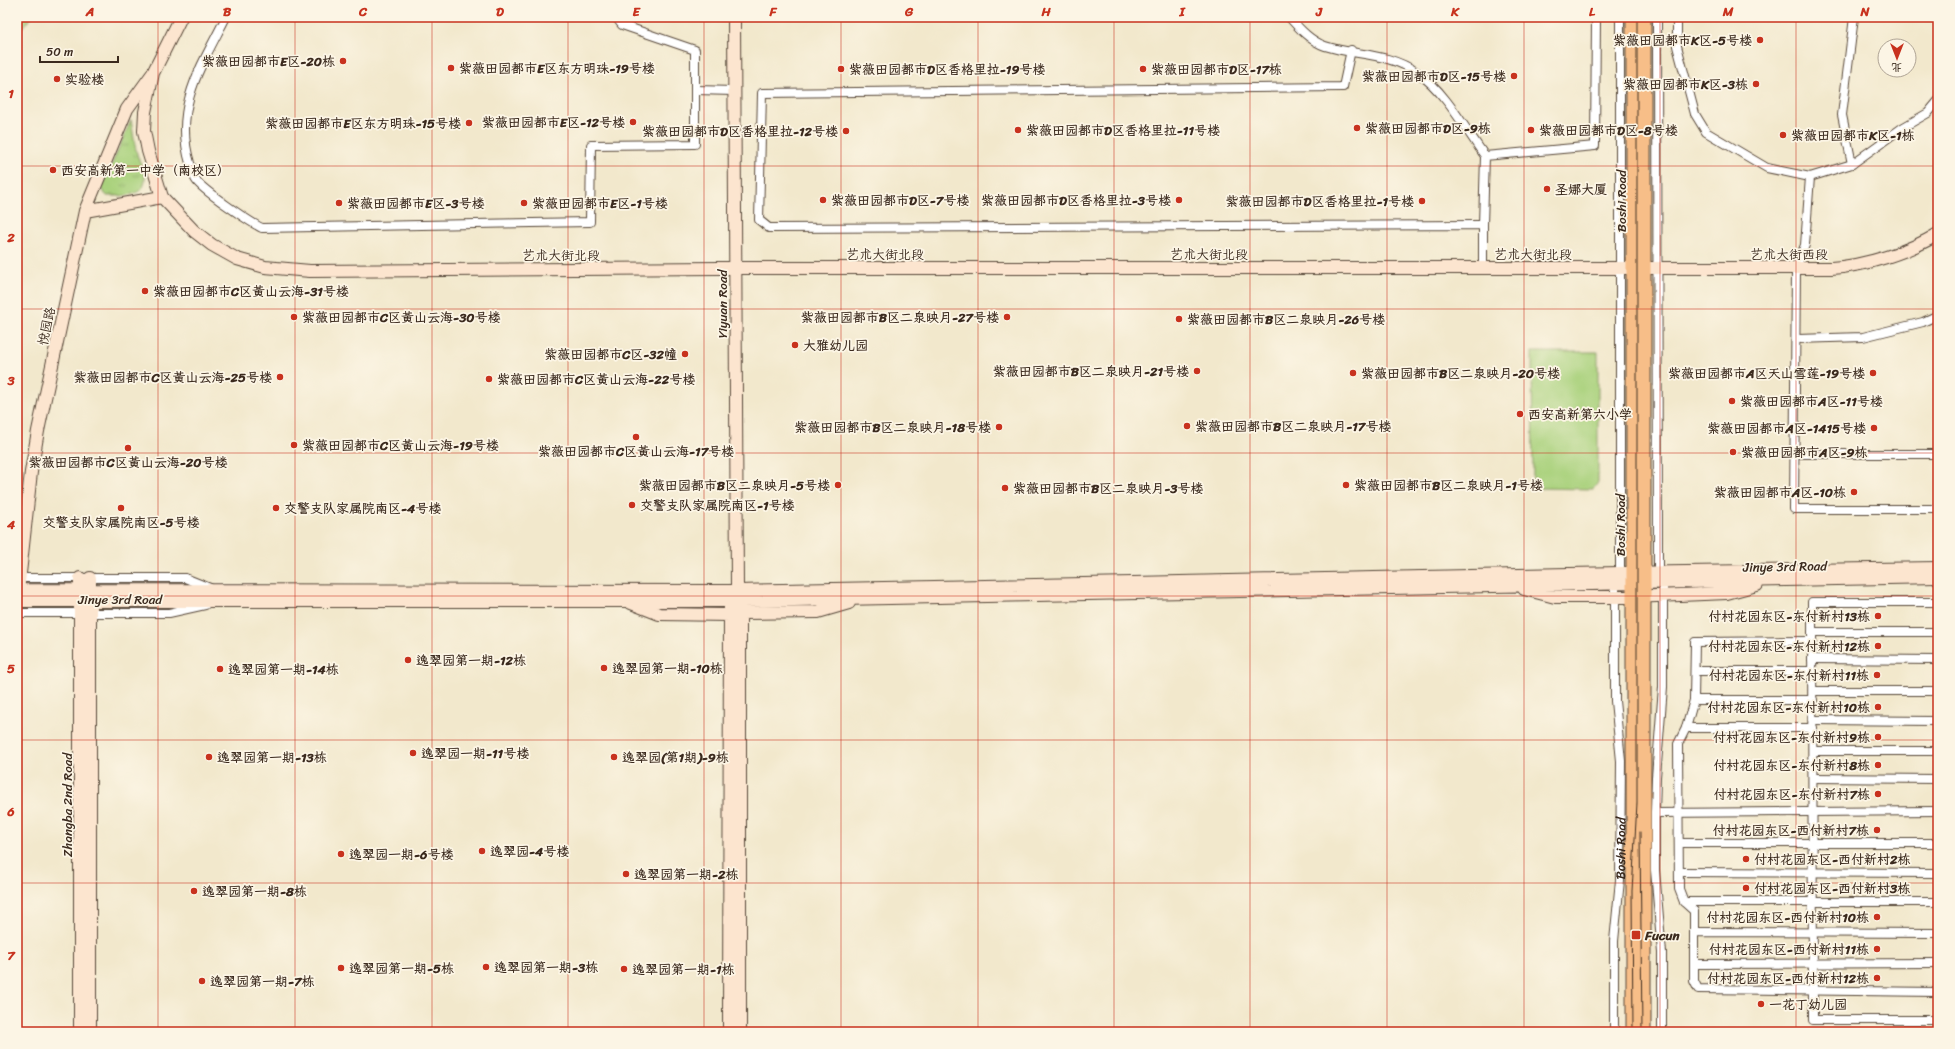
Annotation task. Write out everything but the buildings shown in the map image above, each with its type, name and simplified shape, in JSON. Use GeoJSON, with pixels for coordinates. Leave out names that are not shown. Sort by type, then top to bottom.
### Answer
{"type":"FeatureCollection","features":[{"type":"Feature","properties":{"kind":"main road","name":"Boshi Road"},"geometry":{"type":"LineString","coordinates":[[1633,17],[1639,268]]}},
{"type":"Feature","properties":{"kind":"main road","name":"Boshi Road"},"geometry":{"type":"LineString","coordinates":[[1644,17],[1639,268],[1639,581],[1644,1032]]}},
{"type":"Feature","properties":{"kind":"main road","name":"Boshi Road"},"geometry":{"type":"LineString","coordinates":[[1633,1032],[1639,581]]}},
{"type":"Feature","properties":{"kind":"street"},"geometry":{"type":"LineString","coordinates":[[85,211],[162,197],[154,173],[144,131],[145,112],[153,73],[180,17]]}},
{"type":"Feature","properties":{"kind":"street"},"geometry":{"type":"LineString","coordinates":[[226,17],[195,79],[186,113],[185,145],[196,181],[249,222],[262,228],[590,222],[591,145],[695,144],[695,50],[622,25],[616,17]]}},
{"type":"Feature","properties":{"kind":"street","name":"Yiyuan Road"},"geometry":{"type":"LineString","coordinates":[[734,17],[735,614]]}},
{"type":"Feature","properties":{"kind":"street"},"geometry":{"type":"LineString","coordinates":[[1289,17],[1303,33],[1324,46],[1388,58],[1418,72],[1436,87],[1485,156],[1483,225],[1484,267]]}},
{"type":"Feature","properties":{"kind":"street"},"geometry":{"type":"LineString","coordinates":[[1485,156],[1595,146],[1596,17]]}},
{"type":"Feature","properties":{"kind":"street","name":"Boshi Road"},"geometry":{"type":"LineString","coordinates":[[1620,17],[1639,268]]}},
{"type":"Feature","properties":{"kind":"street","name":"Boshi Road"},"geometry":{"type":"LineString","coordinates":[[1639,581],[1639,268],[1657,17]]}},
{"type":"Feature","properties":{"kind":"street"},"geometry":{"type":"LineString","coordinates":[[1677,17],[1678,46],[1695,114],[1706,132],[1767,168],[1810,177],[1852,164],[1902,128],[1928,113],[1938,101]]}},
{"type":"Feature","properties":{"kind":"street"},"geometry":{"type":"LineString","coordinates":[[1852,164],[1842,115],[1854,17]]}},
{"type":"Feature","properties":{"kind":"street"},"geometry":{"type":"LineString","coordinates":[[1351,50],[1343,87],[762,93],[759,220],[769,228],[1483,225]]}},
{"type":"Feature","properties":{"kind":"street","name":"悦园路"},"geometry":{"type":"LineString","coordinates":[[18,587],[31,472],[38,432],[85,211],[127,109],[153,73]]}},
{"type":"Feature","properties":{"kind":"street"},"geometry":{"type":"LineString","coordinates":[[696,90],[734,91]]}},
{"type":"Feature","properties":{"kind":"street"},"geometry":{"type":"LineString","coordinates":[[1810,177],[1805,245],[1796,268],[1797,339],[1794,509],[1938,509]]}},
{"type":"Feature","properties":{"kind":"street","name":"艺术大街北段"},"geometry":{"type":"LineString","coordinates":[[162,197],[194,231],[212,245],[237,259],[265,267],[310,271],[735,268],[1639,268]]}},
{"type":"Feature","properties":{"kind":"street","name":"艺术大街西段"},"geometry":{"type":"LineString","coordinates":[[1639,268],[1850,267],[1926,242],[1938,234]]}},
{"type":"Feature","properties":{"kind":"street"},"geometry":{"type":"LineString","coordinates":[[1797,339],[1863,337],[1923,322],[1938,315]]}},
{"type":"Feature","properties":{"kind":"street"},"geometry":{"type":"LineString","coordinates":[[1795,454],[1938,454]]}},
{"type":"Feature","properties":{"kind":"street","name":"Jinye 3rd Road"},"geometry":{"type":"LineString","coordinates":[[1639,581],[1938,568]]}},
{"type":"Feature","properties":{"kind":"street","name":"Jinye 3rd Road"},"geometry":{"type":"LineString","coordinates":[[1639,581],[1938,577]]}},
{"type":"Feature","properties":{"kind":"street","name":"Jinye 3rd Road"},"geometry":{"type":"LineString","coordinates":[[18,587],[86,578],[185,578],[219,596]]}},
{"type":"Feature","properties":{"kind":"street","name":"Zhangba 2nd Road"},"geometry":{"type":"LineString","coordinates":[[86,578],[90,1032]]}},
{"type":"Feature","properties":{"kind":"street"},"geometry":{"type":"LineString","coordinates":[[219,596],[624,601],[1639,581],[1663,595],[1727,593],[1773,580]]}},
{"type":"Feature","properties":{"kind":"street"},"geometry":{"type":"LineString","coordinates":[[18,587],[86,596],[865,598],[1639,581]]}},
{"type":"Feature","properties":{"kind":"street"},"geometry":{"type":"LineString","coordinates":[[1510,585],[1555,597],[1615,597],[1639,581]]}},
{"type":"Feature","properties":{"kind":"street","name":"Boshi Road"},"geometry":{"type":"LineString","coordinates":[[1639,581],[1663,595],[1663,687],[1656,777],[1656,870],[1662,953],[1662,1032]]}},
{"type":"Feature","properties":{"kind":"street","name":"Boshi Road"},"geometry":{"type":"LineString","coordinates":[[1614,1032],[1614,941],[1620,880],[1621,768],[1615,701],[1615,597],[1639,581]]}},
{"type":"Feature","properties":{"kind":"street","name":"Jinye 3rd Road"},"geometry":{"type":"LineString","coordinates":[[17,613],[169,614],[219,596]]}},
{"type":"Feature","properties":{"kind":"street"},"geometry":{"type":"LineString","coordinates":[[624,601],[659,614],[735,614],[818,612],[865,598]]}},
{"type":"Feature","properties":{"kind":"street"},"geometry":{"type":"LineString","coordinates":[[1938,602],[1812,602],[1812,632],[1813,1020],[1938,1020]]}},
{"type":"Feature","properties":{"kind":"street","name":"Zhangba 2nd Road"},"geometry":{"type":"LineString","coordinates":[[80,1032],[86,614]]}},
{"type":"Feature","properties":{"kind":"street"},"geometry":{"type":"LineString","coordinates":[[729,1032],[735,614]]}},
{"type":"Feature","properties":{"kind":"street"},"geometry":{"type":"LineString","coordinates":[[735,614],[740,1032]]}},
{"type":"Feature","properties":{"kind":"street"},"geometry":{"type":"LineString","coordinates":[[1812,632],[1938,632]]}},
{"type":"Feature","properties":{"kind":"street"},"geometry":{"type":"LineString","coordinates":[[1812,641],[1695,642],[1694,700],[1686,728],[1678,744],[1679,889],[1684,902],[1694,911],[1694,981],[1698,989],[1938,992]]}},
{"type":"Feature","properties":{"kind":"street"},"geometry":{"type":"LineString","coordinates":[[1812,659],[1938,660]]}},
{"type":"Feature","properties":{"kind":"street"},"geometry":{"type":"LineString","coordinates":[[1695,671],[1812,671]]}},
{"type":"Feature","properties":{"kind":"street"},"geometry":{"type":"LineString","coordinates":[[1813,691],[1938,691]]}},
{"type":"Feature","properties":{"kind":"street"},"geometry":{"type":"LineString","coordinates":[[1694,700],[1813,700]]}},
{"type":"Feature","properties":{"kind":"street"},"geometry":{"type":"LineString","coordinates":[[1686,728],[1938,721]]}},
{"type":"Feature","properties":{"kind":"street"},"geometry":{"type":"LineString","coordinates":[[1813,751],[1938,751]]}},
{"type":"Feature","properties":{"kind":"street"},"geometry":{"type":"LineString","coordinates":[[1813,778],[1938,779]]}},
{"type":"Feature","properties":{"kind":"street"},"geometry":{"type":"LineString","coordinates":[[1656,813],[1938,811]]}},
{"type":"Feature","properties":{"kind":"street"},"geometry":{"type":"LineString","coordinates":[[1679,843],[1938,843]]}},
{"type":"Feature","properties":{"kind":"street"},"geometry":{"type":"LineString","coordinates":[[1679,872],[1938,873]]}},
{"type":"Feature","properties":{"kind":"street"},"geometry":{"type":"LineString","coordinates":[[1684,902],[1938,902]]}},
{"type":"Feature","properties":{"kind":"street"},"geometry":{"type":"LineString","coordinates":[[1694,932],[1938,933]]}},
{"type":"Feature","properties":{"kind":"street"},"geometry":{"type":"LineString","coordinates":[[1694,964],[1938,963]]}},
{"type":"Feature","properties":{"kind":"green space"},"geometry":{"type":"Polygon","coordinates":[[[17,17],[32,17],[17,33],[17,17]]]}},
{"type":"Feature","properties":{"kind":"green space"},"geometry":{"type":"Polygon","coordinates":[[[131,120],[137,154],[145,175],[144,185],[137,192],[125,196],[107,196],[101,189],[131,120]]]}},
{"type":"Feature","properties":{"kind":"green space"},"geometry":{"type":"Polygon","coordinates":[[[17,294],[21,294],[20,376],[17,376],[17,294]]]}},
{"type":"Feature","properties":{"kind":"green space"},"geometry":{"type":"Polygon","coordinates":[[[1532,352],[1598,352],[1598,483],[1593,489],[1533,488],[1532,352]]]}},
{"type":"Feature","properties":{"kind":"tram line"},"geometry":{"type":"LineString","coordinates":[[1633,1032],[1632,891],[1637,803],[1637,17]]}},
{"type":"Feature","properties":{"kind":"tram line"},"geometry":{"type":"LineString","coordinates":[[1640,832],[1642,1032]]}},
{"type":"Feature","properties":{"kind":"place","name":"紫薇田园都市K区-5号楼"},"geometry":{"type":"Point","coordinates":[1760,40]}},
{"type":"Feature","properties":{"kind":"place","name":"紫薇田园都市E区-20栋"},"geometry":{"type":"Point","coordinates":[343,61]}},
{"type":"Feature","properties":{"kind":"place","name":"紫薇田园都市E区东方明珠-19号楼"},"geometry":{"type":"Point","coordinates":[451,68]}},
{"type":"Feature","properties":{"kind":"place","name":"紫薇田园都市D区香格里拉-19号楼"},"geometry":{"type":"Point","coordinates":[841,69]}},
{"type":"Feature","properties":{"kind":"place","name":"紫薇田园都市D区-17栋"},"geometry":{"type":"Point","coordinates":[1143,69]}},
{"type":"Feature","properties":{"kind":"place","name":"紫薇田园都市D区-15号楼"},"geometry":{"type":"Point","coordinates":[1514,76]}},
{"type":"Feature","properties":{"kind":"place","name":"实验楼"},"geometry":{"type":"Point","coordinates":[57,79]}},
{"type":"Feature","properties":{"kind":"place","name":"紫薇田园都市K区-3栋"},"geometry":{"type":"Point","coordinates":[1756,84]}},
{"type":"Feature","properties":{"kind":"place","name":"紫薇田园都市E区-12号楼"},"geometry":{"type":"Point","coordinates":[633,122]}},
{"type":"Feature","properties":{"kind":"place","name":"紫薇田园都市E区东方明珠-15号楼"},"geometry":{"type":"Point","coordinates":[469,123]}},
{"type":"Feature","properties":{"kind":"place","name":"紫薇田园都市D区-9栋"},"geometry":{"type":"Point","coordinates":[1357,128]}},
{"type":"Feature","properties":{"kind":"place","name":"紫薇田园都市D区香格里拉-11号楼"},"geometry":{"type":"Point","coordinates":[1018,130]}},
{"type":"Feature","properties":{"kind":"place","name":"紫薇田园都市D区-8号楼"},"geometry":{"type":"Point","coordinates":[1531,130]}},
{"type":"Feature","properties":{"kind":"place","name":"紫薇田园都市D区香格里拉-12号楼"},"geometry":{"type":"Point","coordinates":[846,131]}},
{"type":"Feature","properties":{"kind":"place","name":"紫薇田园都市K区-1栋"},"geometry":{"type":"Point","coordinates":[1783,135]}},
{"type":"Feature","properties":{"kind":"place","name":"西安高新第一中学（南校区）"},"geometry":{"type":"Point","coordinates":[53,170]}},
{"type":"Feature","properties":{"kind":"place","name":"圣娜大厦"},"geometry":{"type":"Point","coordinates":[1547,189]}},
{"type":"Feature","properties":{"kind":"place","name":"紫薇田园都市D区-7号楼"},"geometry":{"type":"Point","coordinates":[823,200]}},
{"type":"Feature","properties":{"kind":"place","name":"紫薇田园都市D区香格里拉-3号楼"},"geometry":{"type":"Point","coordinates":[1179,200]}},
{"type":"Feature","properties":{"kind":"place","name":"紫薇田园都市D区香格里拉-1号楼"},"geometry":{"type":"Point","coordinates":[1422,201]}},
{"type":"Feature","properties":{"kind":"place","name":"紫薇田园都市E区-3号楼"},"geometry":{"type":"Point","coordinates":[339,203]}},
{"type":"Feature","properties":{"kind":"place","name":"紫薇田园都市E区-1号楼"},"geometry":{"type":"Point","coordinates":[524,203]}},
{"type":"Feature","properties":{"kind":"place","name":"紫薇田园都市C区黄山云海-31号楼"},"geometry":{"type":"Point","coordinates":[145,291]}},
{"type":"Feature","properties":{"kind":"place","name":"紫薇田园都市C区黄山云海-30号楼"},"geometry":{"type":"Point","coordinates":[294,317]}},
{"type":"Feature","properties":{"kind":"place","name":"紫薇田园都市B区二泉映月-27号楼"},"geometry":{"type":"Point","coordinates":[1007,317]}},
{"type":"Feature","properties":{"kind":"place","name":"紫薇田园都市B区二泉映月-26号楼"},"geometry":{"type":"Point","coordinates":[1179,319]}},
{"type":"Feature","properties":{"kind":"place","name":"大雅幼儿园"},"geometry":{"type":"Point","coordinates":[795,345]}},
{"type":"Feature","properties":{"kind":"place","name":"紫薇田园都市C区-32幢"},"geometry":{"type":"Point","coordinates":[685,354]}},
{"type":"Feature","properties":{"kind":"place","name":"紫薇田园都市B区二泉映月-21号楼"},"geometry":{"type":"Point","coordinates":[1197,371]}},
{"type":"Feature","properties":{"kind":"place","name":"紫薇田园都市B区二泉映月-20号楼"},"geometry":{"type":"Point","coordinates":[1353,373]}},
{"type":"Feature","properties":{"kind":"place","name":"紫薇田园都市A区天山雪莲-19号楼"},"geometry":{"type":"Point","coordinates":[1873,373]}},
{"type":"Feature","properties":{"kind":"place","name":"紫薇田园都市C区黄山云海-25号楼"},"geometry":{"type":"Point","coordinates":[280,377]}},
{"type":"Feature","properties":{"kind":"place","name":"紫薇田园都市C区黄山云海-22号楼"},"geometry":{"type":"Point","coordinates":[489,379]}},
{"type":"Feature","properties":{"kind":"place","name":"紫薇田园都市A区-11号楼"},"geometry":{"type":"Point","coordinates":[1732,401]}},
{"type":"Feature","properties":{"kind":"place","name":"西安高新第六小学"},"geometry":{"type":"Point","coordinates":[1520,414]}},
{"type":"Feature","properties":{"kind":"place","name":"紫薇田园都市B区二泉映月-17号楼"},"geometry":{"type":"Point","coordinates":[1187,426]}},
{"type":"Feature","properties":{"kind":"place","name":"紫薇田园都市B区二泉映月-18号楼"},"geometry":{"type":"Point","coordinates":[999,427]}},
{"type":"Feature","properties":{"kind":"place","name":"紫薇田园都市A区-1415号楼"},"geometry":{"type":"Point","coordinates":[1874,428]}},
{"type":"Feature","properties":{"kind":"place","name":"紫薇田园都市C区黄山云海-17号楼"},"geometry":{"type":"Point","coordinates":[636,437]}},
{"type":"Feature","properties":{"kind":"place","name":"紫薇田园都市C区黄山云海-19号楼"},"geometry":{"type":"Point","coordinates":[294,445]}},
{"type":"Feature","properties":{"kind":"place","name":"紫薇田园都市C区黄山云海-20号楼"},"geometry":{"type":"Point","coordinates":[128,448]}},
{"type":"Feature","properties":{"kind":"place","name":"紫薇田园都市A区-9栋"},"geometry":{"type":"Point","coordinates":[1733,452]}},
{"type":"Feature","properties":{"kind":"place","name":"紫薇田园都市B区二泉映月-5号楼"},"geometry":{"type":"Point","coordinates":[838,485]}},
{"type":"Feature","properties":{"kind":"place","name":"紫薇田园都市B区二泉映月-1号楼"},"geometry":{"type":"Point","coordinates":[1346,485]}},
{"type":"Feature","properties":{"kind":"place","name":"紫薇田园都市B区二泉映月-3号楼"},"geometry":{"type":"Point","coordinates":[1005,488]}},
{"type":"Feature","properties":{"kind":"place","name":"紫薇田园都市A区-10栋"},"geometry":{"type":"Point","coordinates":[1854,492]}},
{"type":"Feature","properties":{"kind":"place","name":"交警支队家属院南区-1号楼"},"geometry":{"type":"Point","coordinates":[632,505]}},
{"type":"Feature","properties":{"kind":"place","name":"交警支队家属院南区-5号楼"},"geometry":{"type":"Point","coordinates":[121,508]}},
{"type":"Feature","properties":{"kind":"place","name":"交警支队家属院南区-4号楼"},"geometry":{"type":"Point","coordinates":[276,508]}},
{"type":"Feature","properties":{"kind":"place","name":"付村花园东区-东付新村13栋"},"geometry":{"type":"Point","coordinates":[1878,616]}},
{"type":"Feature","properties":{"kind":"place","name":"付村花园东区-东付新村12栋"},"geometry":{"type":"Point","coordinates":[1878,646]}},
{"type":"Feature","properties":{"kind":"place","name":"逸翠园第一期-12栋"},"geometry":{"type":"Point","coordinates":[408,660]}},
{"type":"Feature","properties":{"kind":"place","name":"逸翠园第一期-10栋"},"geometry":{"type":"Point","coordinates":[604,668]}},
{"type":"Feature","properties":{"kind":"place","name":"逸翠园第一期-14栋"},"geometry":{"type":"Point","coordinates":[220,669]}},
{"type":"Feature","properties":{"kind":"place","name":"付村花园东区-东付新村11栋"},"geometry":{"type":"Point","coordinates":[1877,675]}},
{"type":"Feature","properties":{"kind":"place","name":"付村花园东区-东付新村10栋"},"geometry":{"type":"Point","coordinates":[1878,707]}},
{"type":"Feature","properties":{"kind":"place","name":"付村花园东区-东付新村9栋"},"geometry":{"type":"Point","coordinates":[1878,737]}},
{"type":"Feature","properties":{"kind":"place","name":"逸翠园一期-11号楼"},"geometry":{"type":"Point","coordinates":[413,753]}},
{"type":"Feature","properties":{"kind":"place","name":"逸翠园第一期-13栋"},"geometry":{"type":"Point","coordinates":[209,757]}},
{"type":"Feature","properties":{"kind":"place","name":"逸翠园(第1期)-9栋"},"geometry":{"type":"Point","coordinates":[614,757]}},
{"type":"Feature","properties":{"kind":"place","name":"付村花园东区-东付新村8栋"},"geometry":{"type":"Point","coordinates":[1878,765]}},
{"type":"Feature","properties":{"kind":"place","name":"付村花园东区-东付新村7栋"},"geometry":{"type":"Point","coordinates":[1878,794]}},
{"type":"Feature","properties":{"kind":"place","name":"付村花园东区-西付新村7栋"},"geometry":{"type":"Point","coordinates":[1877,830]}},
{"type":"Feature","properties":{"kind":"place","name":"逸翠园-4号楼"},"geometry":{"type":"Point","coordinates":[482,851]}},
{"type":"Feature","properties":{"kind":"place","name":"逸翠园一期-6号楼"},"geometry":{"type":"Point","coordinates":[341,854]}},
{"type":"Feature","properties":{"kind":"place","name":"付村花园东区-西付新村2栋"},"geometry":{"type":"Point","coordinates":[1746,859]}},
{"type":"Feature","properties":{"kind":"place","name":"逸翠园第一期-2栋"},"geometry":{"type":"Point","coordinates":[626,874]}},
{"type":"Feature","properties":{"kind":"place","name":"付村花园东区-西付新村3栋"},"geometry":{"type":"Point","coordinates":[1746,888]}},
{"type":"Feature","properties":{"kind":"place","name":"逸翠园第一期-8栋"},"geometry":{"type":"Point","coordinates":[194,891]}},
{"type":"Feature","properties":{"kind":"place","name":"付村花园东区-西付新村10栋"},"geometry":{"type":"Point","coordinates":[1877,917]}},
{"type":"Feature","properties":{"kind":"place","name":"Fucun"},"geometry":{"type":"Point","coordinates":[1636,935]}},
{"type":"Feature","properties":{"kind":"place","name":"付村花园东区-西付新村11栋"},"geometry":{"type":"Point","coordinates":[1877,949]}},
{"type":"Feature","properties":{"kind":"place","name":"逸翠园第一期-3栋"},"geometry":{"type":"Point","coordinates":[486,967]}},
{"type":"Feature","properties":{"kind":"place","name":"逸翠园第一期-5栋"},"geometry":{"type":"Point","coordinates":[341,968]}},
{"type":"Feature","properties":{"kind":"place","name":"逸翠园第一期-1栋"},"geometry":{"type":"Point","coordinates":[624,969]}},
{"type":"Feature","properties":{"kind":"place","name":"付村花园东区-西付新村12栋"},"geometry":{"type":"Point","coordinates":[1877,978]}},
{"type":"Feature","properties":{"kind":"place","name":"逸翠园第一期-7栋"},"geometry":{"type":"Point","coordinates":[202,981]}},
{"type":"Feature","properties":{"kind":"place","name":"一花丁幼儿园"},"geometry":{"type":"Point","coordinates":[1761,1004]}}]}
